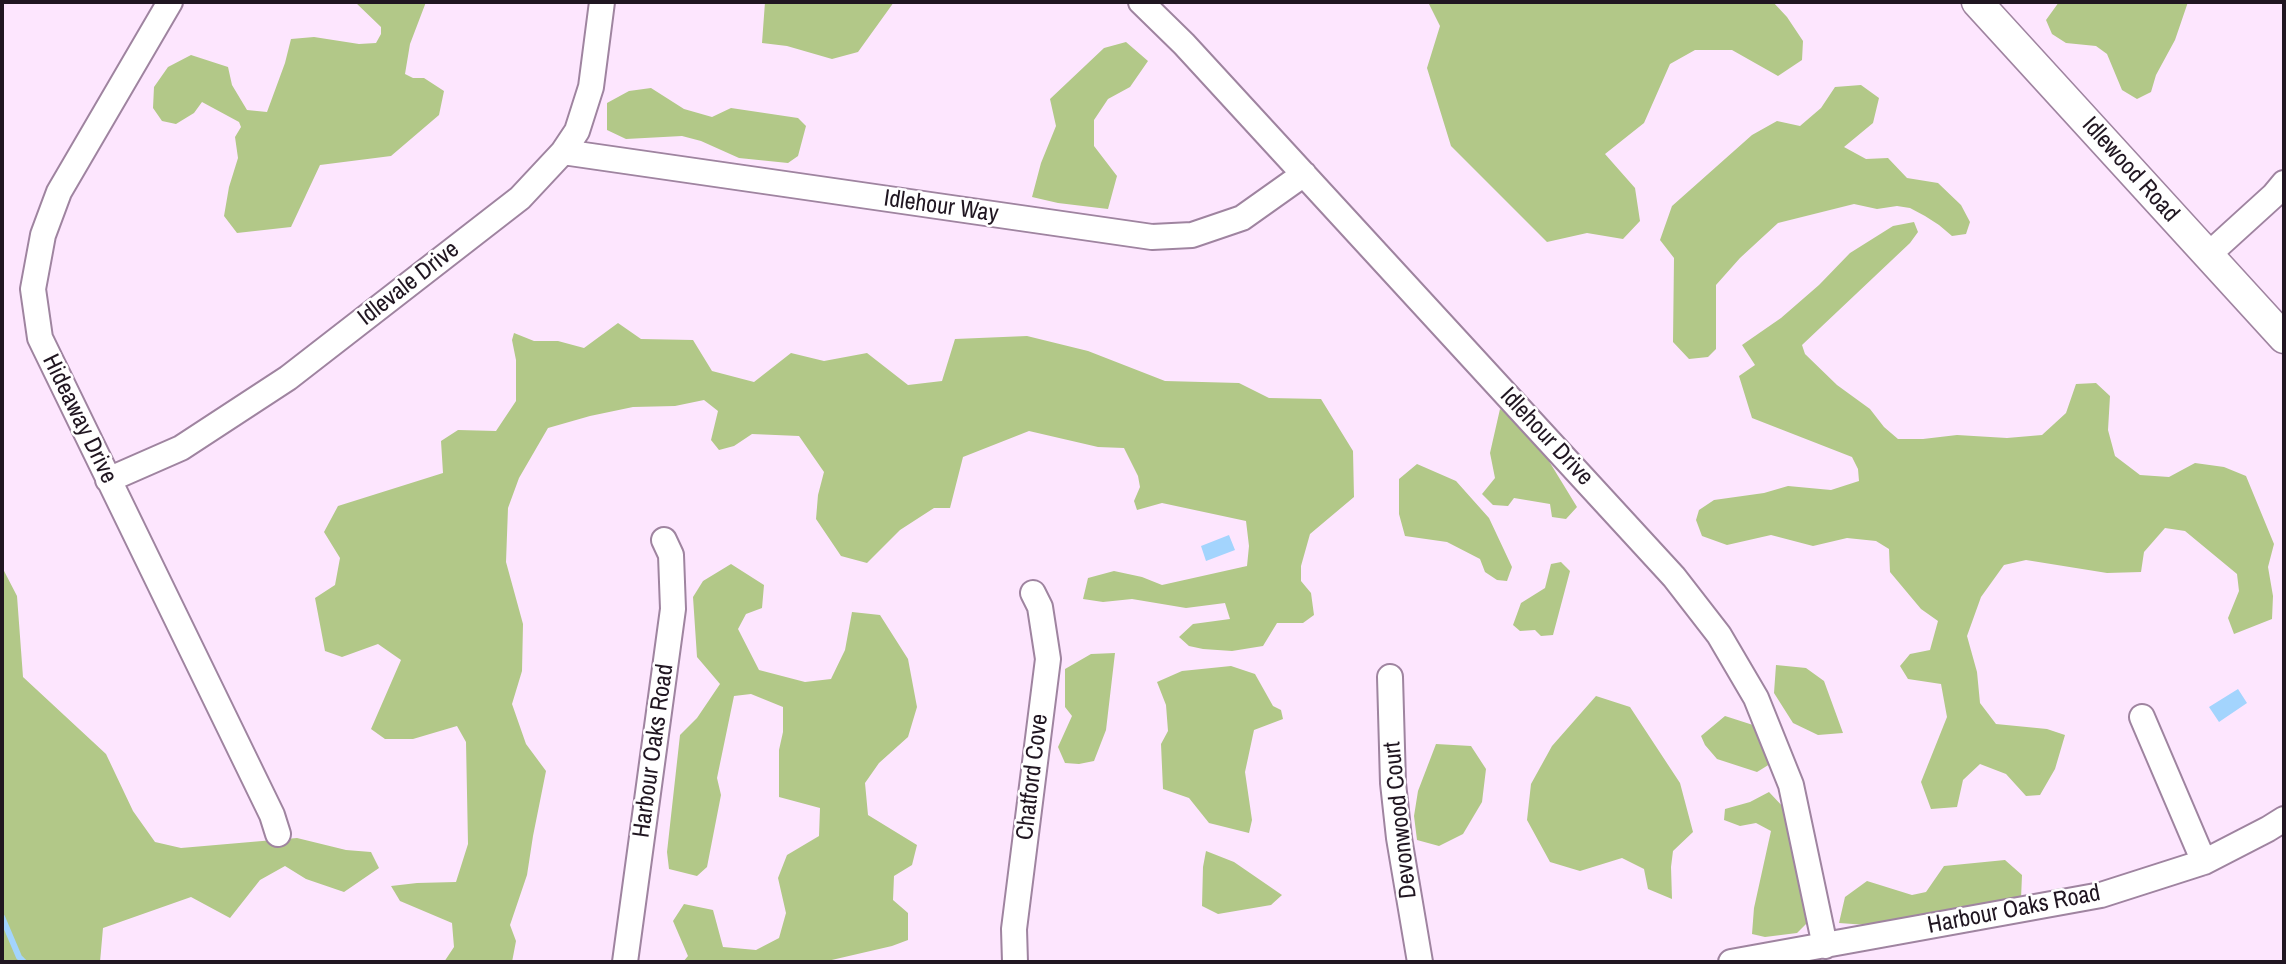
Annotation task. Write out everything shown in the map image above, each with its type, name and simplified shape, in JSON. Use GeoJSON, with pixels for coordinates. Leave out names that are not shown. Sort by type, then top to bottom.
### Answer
{"type":"FeatureCollection","features":[{"type":"Feature","properties":{"kind":"street","name":"Hideaway Drive"},"geometry":{"type":"LineString","coordinates":[[170,2],[59,192],[43,235],[33,289],[40,338],[266,802],[278,835]]}},
{"type":"Feature","properties":{"kind":"street","name":"Idlevale Drive"},"geometry":{"type":"LineString","coordinates":[[108,480],[181,448],[288,378],[520,198],[563,152],[577,131],[591,87],[602,2]]}},
{"type":"Feature","properties":{"kind":"street","name":"Idlehour Drive"},"geometry":{"type":"LineString","coordinates":[[1141,2],[1184,44],[1674,577],[1719,635],[1756,698],[1791,785],[1825,946]]}},
{"type":"Feature","properties":{"kind":"street","name":"Idlewood Road"},"geometry":{"type":"LineString","coordinates":[[1977,2],[2284,338]]}},
{"type":"Feature","properties":{"kind":"street","name":"Idlehour Way"},"geometry":{"type":"LineString","coordinates":[[563,152],[1152,237],[1192,235],[1242,218],[1304,174]]}},
{"type":"Feature","properties":{"kind":"street"},"geometry":{"type":"LineString","coordinates":[[2208,255],[2284,183]]}},
{"type":"Feature","properties":{"kind":"street","name":"Harbour Oaks Road"},"geometry":{"type":"LineString","coordinates":[[625,962],[673,610],[671,555],[664,540]]}},
{"type":"Feature","properties":{"kind":"street","name":"Chatford Cove"},"geometry":{"type":"LineString","coordinates":[[1015,962],[1014,929],[1048,659],[1040,607],[1034,593]]}},
{"type":"Feature","properties":{"kind":"street","name":"Devonwood Court"},"geometry":{"type":"LineString","coordinates":[[1390,677],[1393,783],[1399,838],[1420,962]]}},
{"type":"Feature","properties":{"kind":"street"},"geometry":{"type":"LineString","coordinates":[[2142,716],[2204,862]]}},
{"type":"Feature","properties":{"kind":"street","name":"Harbour Oaks Road"},"geometry":{"type":"LineString","coordinates":[[1731,962],[2102,895],[2204,862],[2268,830],[2284,818]]}},
{"type":"Feature","properties":{"kind":"green space"},"geometry":{"type":"Polygon","coordinates":[[[355,2],[426,2],[410,44],[405,74],[413,78],[424,78],[444,91],[439,115],[391,156],[320,165],[291,227],[237,233],[224,216],[238,158],[235,137],[241,127],[239,122],[202,102],[194,113],[176,124],[162,121],[153,108],[154,87],[168,67],[191,55],[228,67],[232,85],[247,110],[267,112],[291,39],[314,37],[359,44],[376,43],[381,27],[355,2]]]}},
{"type":"Feature","properties":{"kind":"green space"},"geometry":{"type":"Polygon","coordinates":[[[765,2],[894,2],[858,52],[832,59],[787,46],[762,43],[765,2]]]}},
{"type":"Feature","properties":{"kind":"green space"},"geometry":{"type":"Polygon","coordinates":[[[1428,2],[1773,2],[1803,41],[1802,60],[1778,76],[1732,50],[1695,50],[1670,64],[1644,123],[1605,154],[1635,188],[1640,221],[1623,239],[1587,233],[1547,242],[1451,146],[1427,68],[1440,26],[1428,2]]]}},
{"type":"Feature","properties":{"kind":"green space"},"geometry":{"type":"Polygon","coordinates":[[[2059,2],[2188,2],[2175,40],[2156,75],[2151,92],[2137,99],[2122,90],[2107,54],[2096,46],[2066,43],[2052,34],[2046,20],[2059,2]]]}},
{"type":"Feature","properties":{"kind":"green space"},"geometry":{"type":"Polygon","coordinates":[[[1126,42],[1148,61],[1130,87],[1108,99],[1094,120],[1094,146],[1117,176],[1108,209],[1032,197],[1041,163],[1056,126],[1050,99],[1104,48],[1126,42]]]}},
{"type":"Feature","properties":{"kind":"green space"},"geometry":{"type":"Polygon","coordinates":[[[1861,85],[1879,98],[1873,123],[1844,147],[1866,159],[1888,158],[1907,178],[1938,183],[1961,205],[1970,222],[1966,234],[1952,236],[1925,216],[1910,208],[1897,206],[1877,209],[1854,204],[1778,223],[1740,258],[1716,285],[1716,349],[1708,357],[1689,359],[1673,342],[1674,258],[1660,240],[1672,206],[1752,135],[1777,121],[1800,126],[1821,108],[1835,87],[1861,85]]]}},
{"type":"Feature","properties":{"kind":"green space"},"geometry":{"type":"Polygon","coordinates":[[[651,88],[684,109],[712,117],[731,108],[798,118],[806,126],[798,156],[788,163],[739,158],[701,141],[682,136],[626,139],[607,130],[607,103],[629,91],[651,88]]]}},
{"type":"Feature","properties":{"kind":"green space"},"geometry":{"type":"Polygon","coordinates":[[[1914,222],[1918,232],[1910,243],[1802,345],[1805,354],[1837,385],[1870,409],[1898,439],[1923,439],[1957,435],[2007,438],[2042,435],[2066,413],[2076,384],[2096,383],[2110,396],[2108,430],[2115,456],[2140,475],[2169,477],[2195,463],[2224,467],[2246,476],[2274,544],[2268,567],[2273,596],[2272,619],[2234,634],[2228,618],[2239,591],[2237,574],[2185,531],[2165,528],[2144,552],[2141,572],[2107,573],[2026,560],[2004,565],[1981,597],[1967,636],[1977,672],[1980,703],[1996,724],[2047,729],[2065,735],[2055,769],[2040,795],[2026,796],[2006,774],[1980,764],[1963,780],[1957,807],[1931,809],[1921,782],[1947,717],[1941,684],[1908,679],[1900,666],[1910,654],[1930,650],[1938,621],[1921,609],[1890,572],[1889,549],[1876,541],[1847,538],[1813,546],[1771,535],[1727,545],[1702,536],[1696,520],[1699,510],[1714,500],[1764,493],[1788,486],[1831,490],[1859,481],[1858,469],[1852,457],[1752,418],[1739,376],[1755,365],[1742,345],[1781,318],[1850,253],[1893,226],[1914,222]]]}},
{"type":"Feature","properties":{"kind":"green space"},"geometry":{"type":"Polygon","coordinates":[[[618,323],[641,339],[693,340],[712,371],[754,382],[791,353],[824,361],[867,353],[908,385],[942,381],[955,339],[1027,336],[1088,351],[1165,381],[1239,383],[1269,398],[1321,399],[1353,451],[1354,497],[1310,534],[1301,566],[1301,581],[1311,593],[1314,615],[1303,623],[1277,623],[1263,646],[1232,651],[1203,649],[1189,646],[1179,637],[1193,624],[1230,619],[1225,603],[1186,608],[1132,599],[1103,602],[1083,599],[1088,578],[1114,571],[1162,585],[1247,566],[1249,546],[1246,521],[1162,503],[1137,510],[1134,501],[1140,487],[1138,476],[1124,448],[1098,447],[1029,431],[963,457],[950,508],[934,508],[900,530],[867,563],[841,556],[816,519],[824,472],[799,436],[752,434],[734,446],[719,450],[711,440],[718,411],[704,400],[675,406],[633,407],[548,428],[519,478],[508,508],[506,562],[523,624],[522,671],[512,704],[526,744],[546,771],[527,875],[510,925],[516,941],[512,962],[444,962],[454,947],[452,923],[400,901],[391,886],[456,882],[468,844],[466,742],[457,726],[413,739],[385,739],[371,729],[401,660],[378,644],[342,657],[325,651],[315,598],[335,585],[340,558],[324,532],[338,506],[443,473],[441,441],[458,430],[496,431],[516,401],[516,360],[512,340],[514,333],[534,341],[558,341],[584,348],[618,323]]]}},
{"type":"Feature","properties":{"kind":"green space"},"geometry":{"type":"Polygon","coordinates":[[[1500,409],[1530,430],[1577,507],[1566,519],[1552,517],[1550,504],[1514,498],[1508,506],[1493,505],[1482,494],[1495,478],[1490,453],[1500,409]]]}},
{"type":"Feature","properties":{"kind":"green space"},"geometry":{"type":"Polygon","coordinates":[[[1417,464],[1456,481],[1489,518],[1512,567],[1507,581],[1497,580],[1485,572],[1480,559],[1447,542],[1405,536],[1399,514],[1399,479],[1417,464]]]}},
{"type":"Feature","properties":{"kind":"green space"},"geometry":{"type":"Polygon","coordinates":[[[1561,562],[1570,571],[1553,635],[1541,636],[1535,630],[1520,631],[1513,625],[1521,603],[1545,588],[1551,564],[1561,562]]]}},
{"type":"Feature","properties":{"kind":"green space"},"geometry":{"type":"Polygon","coordinates":[[[731,564],[764,585],[762,608],[746,614],[738,629],[759,670],[805,682],[831,679],[845,650],[852,612],[880,615],[908,659],[917,707],[908,737],[879,763],[865,783],[868,815],[917,845],[912,865],[894,876],[893,900],[908,913],[908,940],[823,962],[683,962],[688,956],[673,921],[684,904],[713,910],[723,947],[756,950],[779,938],[786,913],[778,878],[787,855],[819,836],[820,808],[779,797],[783,707],[751,694],[734,696],[717,778],[721,795],[707,867],[697,876],[669,869],[667,852],[680,735],[697,718],[720,684],[697,657],[693,597],[703,581],[731,564]]]}},
{"type":"Feature","properties":{"kind":"green space"},"geometry":{"type":"Polygon","coordinates":[[[2,567],[17,596],[23,677],[106,754],[133,811],[155,842],[181,848],[297,838],[346,850],[371,852],[379,868],[344,892],[306,879],[285,866],[260,880],[230,918],[191,897],[103,928],[100,962],[2,962],[2,567]]]}},
{"type":"Feature","properties":{"kind":"green space"},"geometry":{"type":"Polygon","coordinates":[[[1115,653],[1106,730],[1094,761],[1065,763],[1058,747],[1072,716],[1065,707],[1065,669],[1091,654],[1115,653]]]}},
{"type":"Feature","properties":{"kind":"green space"},"geometry":{"type":"Polygon","coordinates":[[[1776,665],[1806,668],[1824,681],[1843,733],[1818,735],[1793,723],[1774,693],[1776,665]]]}},
{"type":"Feature","properties":{"kind":"green space"},"geometry":{"type":"Polygon","coordinates":[[[1231,666],[1255,674],[1273,706],[1281,710],[1283,719],[1254,730],[1245,772],[1252,820],[1249,833],[1209,823],[1189,798],[1163,789],[1161,744],[1168,731],[1166,705],[1157,682],[1182,671],[1231,666]]]}},
{"type":"Feature","properties":{"kind":"green space"},"geometry":{"type":"Polygon","coordinates":[[[1596,696],[1630,707],[1680,783],[1693,832],[1673,851],[1672,899],[1648,889],[1644,869],[1622,858],[1580,871],[1550,862],[1527,820],[1531,784],[1552,746],[1596,696]]]}},
{"type":"Feature","properties":{"kind":"green space"},"geometry":{"type":"Polygon","coordinates":[[[1725,716],[1753,725],[1770,764],[1757,772],[1717,759],[1701,736],[1725,716]]]}},
{"type":"Feature","properties":{"kind":"green space"},"geometry":{"type":"Polygon","coordinates":[[[1436,744],[1471,746],[1486,769],[1482,802],[1463,834],[1439,846],[1417,840],[1414,816],[1418,791],[1436,744]]]}},
{"type":"Feature","properties":{"kind":"green space"},"geometry":{"type":"Polygon","coordinates":[[[1769,792],[1786,810],[1807,923],[1797,933],[1765,937],[1752,934],[1754,908],[1771,831],[1756,823],[1740,826],[1724,820],[1725,809],[1750,802],[1769,792]]]}},
{"type":"Feature","properties":{"kind":"green space"},"geometry":{"type":"Polygon","coordinates":[[[1206,851],[1234,862],[1282,895],[1271,905],[1218,914],[1202,906],[1206,851]]]}},
{"type":"Feature","properties":{"kind":"green space"},"geometry":{"type":"Polygon","coordinates":[[[2005,860],[2022,875],[2021,899],[1867,925],[1839,923],[1845,897],[1867,881],[1912,895],[1926,892],[1944,866],[2005,860]]]}},
{"type":"Feature","properties":{"kind":"water"},"geometry":{"type":"Polygon","coordinates":[[[1229,535],[1235,550],[1206,561],[1201,546],[1229,535]]]}},
{"type":"Feature","properties":{"kind":"water"},"geometry":{"type":"Polygon","coordinates":[[[2238,689],[2247,703],[2219,722],[2209,707],[2238,689]]]}},
{"type":"Feature","properties":{"kind":"waterway"},"geometry":{"type":"LineString","coordinates":[[2,917],[19,957],[24,962]]}}]}
